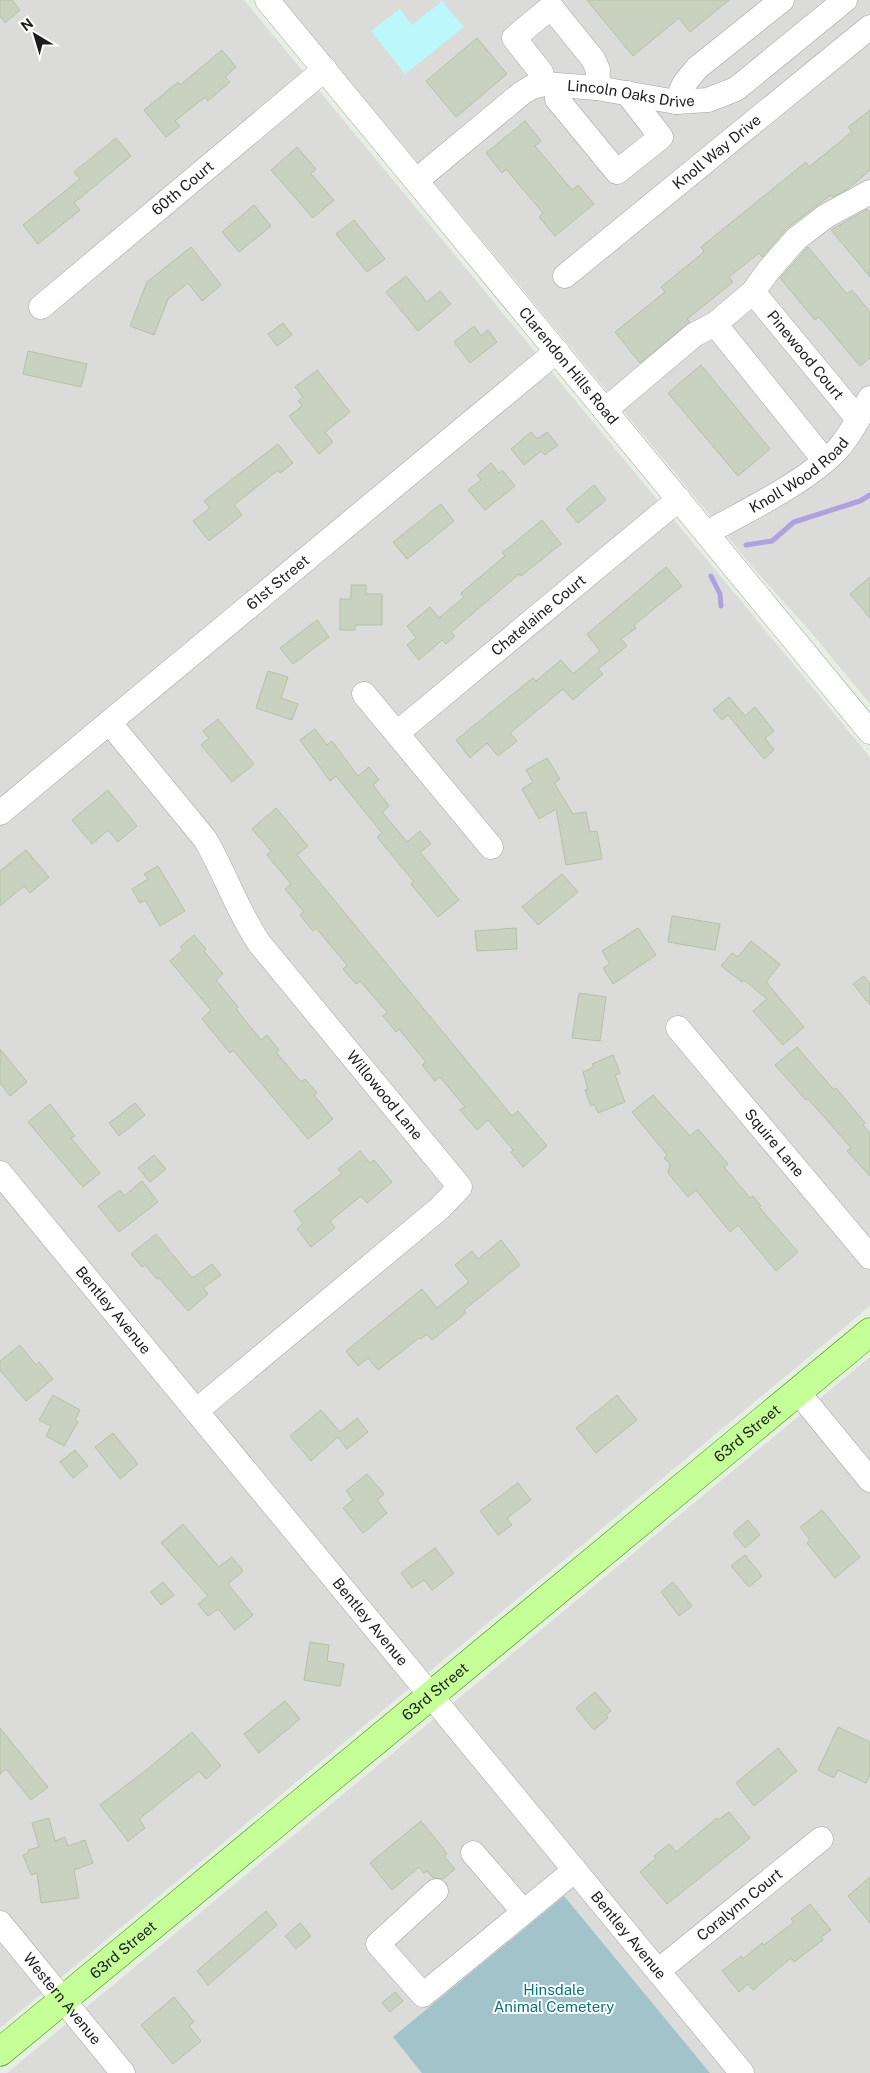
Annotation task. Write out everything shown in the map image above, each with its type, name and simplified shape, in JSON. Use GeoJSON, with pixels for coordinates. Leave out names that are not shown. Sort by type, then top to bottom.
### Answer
{"type":"FeatureCollection","features":[{"type":"Feature","properties":{"kind":"main road","name":"63rd Street"},"geometry":{"type":"LineString","coordinates":[[0,2052],[870,1332]]}},
{"type":"Feature","properties":{"kind":"street","name":"Clarendon Hills Road"},"geometry":{"type":"LineString","coordinates":[[267,0],[870,732]]}},
{"type":"Feature","properties":{"kind":"street"},"geometry":{"type":"LineString","coordinates":[[676,102],[684,84],[697,68],[782,0]]}},
{"type":"Feature","properties":{"kind":"street","name":"Lincoln Oaks Drive"},"geometry":{"type":"LineString","coordinates":[[417,180],[522,93],[532,87],[551,85],[597,88],[676,102],[708,100],[736,89],[845,0]]}},
{"type":"Feature","properties":{"kind":"street"},"geometry":{"type":"LineString","coordinates":[[597,88],[598,70],[593,58],[551,7],[514,38],[551,85],[557,99],[617,172],[661,137],[627,93]]}},
{"type":"Feature","properties":{"kind":"street","name":"Knoll Way Drive"},"geometry":{"type":"LineString","coordinates":[[565,276],[870,27]]}},
{"type":"Feature","properties":{"kind":"street","name":"60th Court"},"geometry":{"type":"LineString","coordinates":[[41,307],[325,69]]}},
{"type":"Feature","properties":{"kind":"street"},"geometry":{"type":"LineString","coordinates":[[606,410],[694,335],[715,324],[753,292],[780,256],[803,233],[826,216],[870,192]]}},
{"type":"Feature","properties":{"kind":"street","name":"Pinewood Court"},"geometry":{"type":"LineString","coordinates":[[753,292],[858,419]]}},
{"type":"Feature","properties":{"kind":"street"},"geometry":{"type":"LineString","coordinates":[[715,324],[825,461]]}},
{"type":"Feature","properties":{"kind":"street","name":"61st Street"},"geometry":{"type":"LineString","coordinates":[[0,813],[557,351]]}},
{"type":"Feature","properties":{"kind":"street","name":"Knoll Wood Road"},"geometry":{"type":"LineString","coordinates":[[707,534],[803,477],[825,461],[838,448],[870,398]]}},
{"type":"Feature","properties":{"kind":"street","name":"Chatelaine Court"},"geometry":{"type":"LineString","coordinates":[[398,733],[679,499]]}},
{"type":"Feature","properties":{"kind":"street"},"geometry":{"type":"LineString","coordinates":[[364,694],[491,847]]}},
{"type":"Feature","properties":{"kind":"street","name":"Willowood Lane"},"geometry":{"type":"LineString","coordinates":[[109,722],[205,840],[217,860],[243,916],[259,943],[460,1187],[440,1208],[196,1411]]}},
{"type":"Feature","properties":{"kind":"street","name":"Squire Lane"},"geometry":{"type":"LineString","coordinates":[[678,1028],[870,1257]]}},
{"type":"Feature","properties":{"kind":"street","name":"Bentley Avenue"},"geometry":{"type":"LineString","coordinates":[[0,1173],[742,2073]]}},
{"type":"Feature","properties":{"kind":"street"},"geometry":{"type":"LineString","coordinates":[[798,1392],[870,1480]]}},
{"type":"Feature","properties":{"kind":"street","name":"Coralynn Court"},"geometry":{"type":"LineString","coordinates":[[658,1971],[821,1839]]}},
{"type":"Feature","properties":{"kind":"street"},"geometry":{"type":"LineString","coordinates":[[473,1853],[524,1912]]}},
{"type":"Feature","properties":{"kind":"street"},"geometry":{"type":"LineString","coordinates":[[436,1891],[378,1944],[423,1995],[575,1870]]}},
{"type":"Feature","properties":{"kind":"street","name":"Western Avenue"},"geometry":{"type":"LineString","coordinates":[[0,1923],[123,2073]]}},
{"type":"Feature","properties":{"kind":"shaded area"},"geometry":{"type":"Polygon","coordinates":[[[0,0],[244,0],[870,757],[870,1306],[0,2028],[0,0]]]}},
{"type":"Feature","properties":{"kind":"shaded area"},"geometry":{"type":"Polygon","coordinates":[[[283,0],[870,0],[870,704],[810,631],[756,571],[283,0]]]}},
{"type":"Feature","properties":{"kind":"shaded area"},"geometry":{"type":"Polygon","coordinates":[[[442,1],[464,27],[405,74],[371,31],[400,9],[412,25],[442,1]]]}},
{"type":"Feature","properties":{"kind":"shaded area"},"geometry":{"type":"Polygon","coordinates":[[[870,1357],[870,2073],[7,2073],[870,1357]]]}},
{"type":"Feature","properties":{"kind":"green space","name":"Hinsdale Animal Cemetery"},"geometry":{"type":"Polygon","coordinates":[[[564,1896],[710,2073],[422,2073],[393,2037],[564,1896]]]}},
{"type":"Feature","properties":{"kind":"building"},"geometry":{"type":"Polygon","coordinates":[[[0,0],[12,0],[20,10],[5,23],[0,16],[0,0]]]}},
{"type":"Feature","properties":{"kind":"building"},"geometry":{"type":"Polygon","coordinates":[[[587,0],[729,0],[690,32],[679,18],[633,56],[587,0]]]}},
{"type":"Feature","properties":{"kind":"building"},"geometry":{"type":"Polygon","coordinates":[[[477,38],[507,74],[456,117],[426,81],[477,38]]]}},
{"type":"Feature","properties":{"kind":"building"},"geometry":{"type":"Polygon","coordinates":[[[222,50],[236,67],[225,77],[230,82],[208,101],[205,97],[175,121],[180,126],[166,137],[144,110],[178,82],[180,85],[222,50]]]}},
{"type":"Feature","properties":{"kind":"building"},"geometry":{"type":"Polygon","coordinates":[[[870,110],[870,170],[849,188],[833,197],[831,195],[787,228],[762,257],[759,253],[729,277],[733,282],[687,319],[690,322],[640,363],[615,332],[665,292],[661,287],[704,252],[701,247],[806,162],[809,167],[852,132],[848,127],[870,110]]]}},
{"type":"Feature","properties":{"kind":"building"},"geometry":{"type":"Polygon","coordinates":[[[525,121],[541,141],[535,146],[572,190],[578,185],[594,204],[555,236],[539,217],[543,213],[506,169],[502,173],[486,153],[525,121]]]}},
{"type":"Feature","properties":{"kind":"building"},"geometry":{"type":"Polygon","coordinates":[[[116,138],[131,156],[74,203],[80,210],[38,244],[23,225],[80,179],[74,172],[116,138]]]}},
{"type":"Feature","properties":{"kind":"building"},"geometry":{"type":"Polygon","coordinates":[[[297,147],[316,169],[311,174],[334,200],[313,218],[271,170],[297,147]]]}},
{"type":"Feature","properties":{"kind":"building"},"geometry":{"type":"Polygon","coordinates":[[[254,205],[271,226],[239,252],[222,232],[254,205]]]}},
{"type":"Feature","properties":{"kind":"building"},"geometry":{"type":"Polygon","coordinates":[[[867,209],[870,212],[870,277],[831,230],[867,209]]]}},
{"type":"Feature","properties":{"kind":"building"},"geometry":{"type":"Polygon","coordinates":[[[354,220],[385,259],[367,272],[336,234],[354,220]]]}},
{"type":"Feature","properties":{"kind":"building"},"geometry":{"type":"Polygon","coordinates":[[[191,247],[221,285],[202,301],[188,283],[168,299],[154,335],[130,326],[147,282],[191,247]]]}},
{"type":"Feature","properties":{"kind":"building"},"geometry":{"type":"Polygon","coordinates":[[[808,247],[847,294],[852,290],[870,312],[870,358],[860,366],[819,317],[815,320],[780,278],[808,247]]]}},
{"type":"Feature","properties":{"kind":"building"},"geometry":{"type":"Polygon","coordinates":[[[406,276],[427,302],[440,291],[451,304],[418,331],[386,292],[406,276]]]}},
{"type":"Feature","properties":{"kind":"building"},"geometry":{"type":"Polygon","coordinates":[[[283,323],[292,335],[277,346],[268,334],[283,323]]]}},
{"type":"Feature","properties":{"kind":"building"},"geometry":{"type":"Polygon","coordinates":[[[474,326],[481,336],[488,330],[497,342],[470,363],[454,342],[474,326]]]}},
{"type":"Feature","properties":{"kind":"building"},"geometry":{"type":"Polygon","coordinates":[[[28,351],[87,364],[81,387],[23,374],[28,351]]]}},
{"type":"Feature","properties":{"kind":"building"},"geometry":{"type":"Polygon","coordinates":[[[701,365],[770,449],[738,476],[668,393],[701,365]]]}},
{"type":"Feature","properties":{"kind":"building"},"geometry":{"type":"Polygon","coordinates":[[[317,370],[350,412],[325,432],[333,442],[319,454],[289,416],[302,406],[298,401],[303,397],[295,387],[317,370]]]}},
{"type":"Feature","properties":{"kind":"building"},"geometry":{"type":"Polygon","coordinates":[[[531,432],[537,439],[547,432],[558,445],[545,455],[541,451],[524,465],[511,449],[531,432]]]}},
{"type":"Feature","properties":{"kind":"building"},"geometry":{"type":"Polygon","coordinates":[[[278,444],[293,463],[280,473],[278,470],[234,505],[242,515],[209,541],[193,521],[210,508],[204,501],[278,444]]]}},
{"type":"Feature","properties":{"kind":"building"},"geometry":{"type":"Polygon","coordinates":[[[491,463],[499,473],[502,470],[515,486],[485,510],[468,490],[481,480],[477,475],[491,463]]]}},
{"type":"Feature","properties":{"kind":"building"},"geometry":{"type":"Polygon","coordinates":[[[594,485],[606,500],[578,523],[566,509],[594,485]]]}},
{"type":"Feature","properties":{"kind":"building"},"geometry":{"type":"Polygon","coordinates":[[[441,504],[454,521],[407,559],[393,542],[441,504]]]}},
{"type":"Feature","properties":{"kind":"building"},"geometry":{"type":"Polygon","coordinates":[[[542,520],[561,544],[521,576],[519,574],[451,632],[455,636],[446,644],[442,640],[419,660],[407,645],[416,638],[407,626],[430,607],[439,618],[464,597],[461,593],[505,556],[502,553],[542,520]]]}},
{"type":"Feature","properties":{"kind":"building"},"geometry":{"type":"Polygon","coordinates":[[[666,567],[682,586],[634,625],[636,628],[621,639],[627,646],[598,669],[603,674],[573,700],[563,689],[510,733],[517,741],[498,756],[487,743],[470,758],[456,740],[533,678],[536,681],[561,660],[573,674],[600,651],[587,634],[666,567]]]}},
{"type":"Feature","properties":{"kind":"building"},"geometry":{"type":"Polygon","coordinates":[[[870,577],[870,618],[850,594],[870,577]]]}},
{"type":"Feature","properties":{"kind":"building"},"geometry":{"type":"Polygon","coordinates":[[[351,585],[366,585],[366,594],[382,594],[382,625],[355,625],[355,630],[340,630],[340,599],[351,599],[351,585]]]}},
{"type":"Feature","properties":{"kind":"building"},"geometry":{"type":"Polygon","coordinates":[[[317,620],[329,637],[293,664],[280,648],[317,620]]]}},
{"type":"Feature","properties":{"kind":"building"},"geometry":{"type":"Polygon","coordinates":[[[268,671],[288,677],[281,698],[298,704],[292,720],[256,708],[268,671]]]}},
{"type":"Feature","properties":{"kind":"building"},"geometry":{"type":"Polygon","coordinates":[[[729,697],[745,716],[755,707],[774,731],[765,738],[774,750],[764,759],[728,715],[722,720],[713,710],[729,697]]]}},
{"type":"Feature","properties":{"kind":"building"},"geometry":{"type":"Polygon","coordinates":[[[218,719],[254,764],[232,782],[201,745],[209,738],[203,731],[218,719]]]}},
{"type":"Feature","properties":{"kind":"building"},"geometry":{"type":"Polygon","coordinates":[[[315,729],[327,745],[332,741],[358,776],[369,767],[379,780],[373,785],[389,806],[382,812],[407,842],[420,831],[431,844],[420,852],[459,900],[438,917],[411,884],[414,882],[377,837],[382,833],[336,776],[330,781],[300,740],[315,729]]]}},
{"type":"Feature","properties":{"kind":"building"},"geometry":{"type":"Polygon","coordinates":[[[547,758],[560,779],[554,783],[573,814],[586,812],[590,832],[597,831],[602,859],[566,865],[556,809],[539,819],[522,789],[533,782],[526,770],[547,758]]]}},
{"type":"Feature","properties":{"kind":"building"},"geometry":{"type":"Polygon","coordinates":[[[108,790],[137,826],[118,842],[108,830],[92,844],[72,820],[108,790]]]}},
{"type":"Feature","properties":{"kind":"building"},"geometry":{"type":"Polygon","coordinates":[[[276,808],[308,846],[297,855],[512,1116],[518,1111],[547,1146],[523,1167],[511,1152],[513,1150],[488,1120],[477,1130],[460,1110],[465,1107],[440,1077],[435,1081],[422,1065],[426,1062],[399,1029],[396,1032],[383,1016],[387,1012],[360,981],[356,984],[343,969],[347,965],[316,928],[313,931],[300,915],[304,912],[285,889],[291,884],[267,855],[271,851],[252,829],[276,808]]]}},
{"type":"Feature","properties":{"kind":"building"},"geometry":{"type":"Polygon","coordinates":[[[26,850],[49,877],[30,893],[24,886],[0,906],[0,871],[26,850]]]}},
{"type":"Feature","properties":{"kind":"building"},"geometry":{"type":"Polygon","coordinates":[[[158,866],[185,911],[160,926],[145,900],[140,903],[132,889],[148,879],[144,874],[158,866]]]}},
{"type":"Feature","properties":{"kind":"building"},"geometry":{"type":"Polygon","coordinates":[[[562,874],[578,892],[538,925],[522,907],[562,874]]]}},
{"type":"Feature","properties":{"kind":"building"},"geometry":{"type":"Polygon","coordinates":[[[672,916],[720,924],[715,950],[668,942],[672,916]]]}},
{"type":"Feature","properties":{"kind":"building"},"geometry":{"type":"Polygon","coordinates":[[[516,928],[517,949],[477,951],[475,931],[516,928]]]}},
{"type":"Feature","properties":{"kind":"building"},"geometry":{"type":"Polygon","coordinates":[[[638,928],[656,955],[613,984],[603,968],[610,964],[602,951],[638,928]]]}},
{"type":"Feature","properties":{"kind":"building"},"geometry":{"type":"Polygon","coordinates":[[[194,935],[206,949],[204,951],[223,974],[216,980],[238,1007],[236,1009],[261,1040],[267,1035],[279,1050],[276,1052],[301,1082],[305,1079],[317,1093],[314,1095],[333,1119],[308,1139],[233,1050],[230,1053],[202,1019],[211,1010],[170,961],[183,950],[180,947],[194,935]]]}},
{"type":"Feature","properties":{"kind":"building"},"geometry":{"type":"Polygon","coordinates":[[[751,941],[780,964],[766,982],[804,1027],[783,1045],[753,1011],[767,999],[744,980],[742,982],[721,966],[732,953],[738,957],[751,941]]]}},
{"type":"Feature","properties":{"kind":"building"},"geometry":{"type":"Polygon","coordinates":[[[864,976],[870,984],[870,1005],[853,984],[864,976]]]}},
{"type":"Feature","properties":{"kind":"building"},"geometry":{"type":"Polygon","coordinates":[[[579,993],[606,997],[600,1041],[572,1038],[579,993]]]}},
{"type":"Feature","properties":{"kind":"building"},"geometry":{"type":"Polygon","coordinates":[[[797,1047],[834,1090],[836,1088],[865,1123],[863,1125],[870,1133],[870,1176],[847,1151],[851,1148],[775,1065],[797,1047]]]}},
{"type":"Feature","properties":{"kind":"building"},"geometry":{"type":"Polygon","coordinates":[[[0,1049],[27,1082],[10,1096],[0,1083],[0,1049]]]}},
{"type":"Feature","properties":{"kind":"building"},"geometry":{"type":"Polygon","coordinates":[[[613,1055],[620,1073],[615,1075],[625,1102],[598,1113],[594,1104],[591,1106],[585,1090],[588,1089],[583,1072],[594,1067],[592,1064],[613,1055]]]}},
{"type":"Feature","properties":{"kind":"building"},"geometry":{"type":"Polygon","coordinates":[[[653,1095],[690,1136],[698,1129],[728,1164],[724,1167],[750,1198],[753,1196],[761,1206],[759,1207],[798,1252],[776,1271],[738,1225],[730,1232],[696,1190],[688,1197],[668,1173],[670,1164],[664,1158],[667,1155],[632,1112],[653,1095]]]}},
{"type":"Feature","properties":{"kind":"building"},"geometry":{"type":"Polygon","coordinates":[[[135,1103],[145,1115],[119,1136],[109,1123],[135,1103]]]}},
{"type":"Feature","properties":{"kind":"building"},"geometry":{"type":"Polygon","coordinates":[[[50,1104],[75,1136],[71,1138],[100,1173],[83,1187],[28,1122],[50,1104]]]}},
{"type":"Feature","properties":{"kind":"building"},"geometry":{"type":"Polygon","coordinates":[[[360,1151],[370,1163],[374,1160],[392,1182],[367,1203],[361,1196],[330,1221],[335,1228],[311,1247],[297,1229],[303,1223],[294,1211],[342,1173],[338,1169],[360,1151]]]}},
{"type":"Feature","properties":{"kind":"building"},"geometry":{"type":"Polygon","coordinates":[[[154,1155],[166,1169],[150,1182],[138,1168],[154,1155]]]}},
{"type":"Feature","properties":{"kind":"building"},"geometry":{"type":"Polygon","coordinates":[[[142,1181],[158,1202],[119,1232],[98,1206],[120,1190],[124,1196],[142,1181]]]}},
{"type":"Feature","properties":{"kind":"building"},"geometry":{"type":"Polygon","coordinates":[[[156,1234],[191,1277],[194,1277],[212,1264],[221,1275],[203,1288],[208,1294],[188,1311],[158,1277],[157,1279],[145,1265],[142,1267],[131,1254],[156,1234]]]}},
{"type":"Feature","properties":{"kind":"building"},"geometry":{"type":"Polygon","coordinates":[[[501,1240],[520,1265],[464,1310],[466,1313],[432,1340],[427,1334],[421,1339],[419,1338],[378,1370],[368,1358],[358,1366],[346,1351],[422,1289],[437,1308],[469,1282],[455,1265],[472,1251],[478,1259],[501,1240]]]}},
{"type":"Feature","properties":{"kind":"building"},"geometry":{"type":"Polygon","coordinates":[[[20,1345],[36,1365],[39,1362],[53,1379],[26,1401],[0,1370],[0,1361],[20,1345]]]}},
{"type":"Feature","properties":{"kind":"building"},"geometry":{"type":"Polygon","coordinates":[[[53,1395],[80,1410],[75,1420],[78,1422],[64,1446],[46,1436],[51,1426],[39,1420],[53,1395]]]}},
{"type":"Feature","properties":{"kind":"building"},"geometry":{"type":"Polygon","coordinates":[[[617,1395],[637,1420],[596,1453],[576,1428],[617,1395]]]}},
{"type":"Feature","properties":{"kind":"building"},"geometry":{"type":"Polygon","coordinates":[[[321,1410],[340,1432],[357,1418],[368,1432],[347,1449],[338,1437],[311,1461],[290,1436],[321,1410]]]}},
{"type":"Feature","properties":{"kind":"building"},"geometry":{"type":"Polygon","coordinates":[[[113,1433],[138,1464],[120,1479],[95,1447],[113,1433]]]}},
{"type":"Feature","properties":{"kind":"building"},"geometry":{"type":"Polygon","coordinates":[[[75,1450],[88,1466],[73,1478],[60,1462],[75,1450]]]}},
{"type":"Feature","properties":{"kind":"building"},"geometry":{"type":"Polygon","coordinates":[[[367,1474],[384,1494],[377,1500],[387,1513],[363,1533],[343,1508],[353,1500],[346,1491],[367,1474]]]}},
{"type":"Feature","properties":{"kind":"building"},"geometry":{"type":"Polygon","coordinates":[[[518,1483],[531,1500],[507,1518],[512,1525],[498,1535],[480,1511],[518,1483]]]}},
{"type":"Feature","properties":{"kind":"building"},"geometry":{"type":"Polygon","coordinates":[[[822,1510],[860,1557],[835,1578],[807,1543],[810,1540],[800,1527],[822,1510]]]}},
{"type":"Feature","properties":{"kind":"building"},"geometry":{"type":"Polygon","coordinates":[[[748,1520],[760,1535],[745,1548],[733,1533],[748,1520]]]}},
{"type":"Feature","properties":{"kind":"building"},"geometry":{"type":"Polygon","coordinates":[[[183,1524],[219,1567],[232,1557],[243,1571],[228,1584],[253,1615],[235,1630],[218,1609],[208,1616],[198,1604],[208,1596],[161,1543],[183,1524]]]}},
{"type":"Feature","properties":{"kind":"building"},"geometry":{"type":"Polygon","coordinates":[[[435,1548],[454,1573],[432,1590],[424,1580],[412,1588],[401,1573],[435,1548]]]}},
{"type":"Feature","properties":{"kind":"building"},"geometry":{"type":"Polygon","coordinates":[[[745,1555],[762,1576],[749,1587],[731,1566],[745,1555]]]}},
{"type":"Feature","properties":{"kind":"building"},"geometry":{"type":"Polygon","coordinates":[[[163,1582],[174,1595],[161,1605],[151,1592],[163,1582]]]}},
{"type":"Feature","properties":{"kind":"building"},"geometry":{"type":"Polygon","coordinates":[[[673,1582],[692,1606],[679,1616],[661,1592],[673,1582]]]}},
{"type":"Feature","properties":{"kind":"building"},"geometry":{"type":"Polygon","coordinates":[[[310,1642],[329,1645],[327,1661],[344,1664],[340,1686],[304,1680],[310,1642]]]}},
{"type":"Feature","properties":{"kind":"building"},"geometry":{"type":"Polygon","coordinates":[[[595,1692],[611,1711],[606,1715],[608,1718],[594,1730],[576,1708],[595,1692]]]}},
{"type":"Feature","properties":{"kind":"building"},"geometry":{"type":"Polygon","coordinates":[[[285,1701],[300,1719],[259,1753],[244,1734],[285,1701]]]}},
{"type":"Feature","properties":{"kind":"building"},"geometry":{"type":"Polygon","coordinates":[[[838,1727],[870,1742],[870,1774],[866,1783],[838,1770],[834,1778],[818,1770],[838,1727]]]}},
{"type":"Feature","properties":{"kind":"building"},"geometry":{"type":"Polygon","coordinates":[[[0,1728],[48,1787],[31,1800],[6,1769],[0,1774],[0,1728]]]}},
{"type":"Feature","properties":{"kind":"building"},"geometry":{"type":"Polygon","coordinates":[[[192,1732],[221,1766],[206,1779],[199,1771],[139,1819],[145,1828],[128,1841],[100,1805],[192,1732]]]}},
{"type":"Feature","properties":{"kind":"building"},"geometry":{"type":"Polygon","coordinates":[[[778,1748],[797,1771],[754,1806],[736,1783],[778,1748]]]}},
{"type":"Feature","properties":{"kind":"building"},"geometry":{"type":"Polygon","coordinates":[[[729,1812],[750,1838],[667,1904],[640,1872],[656,1858],[654,1856],[669,1844],[676,1852],[717,1818],[718,1820],[729,1812]]]}},
{"type":"Feature","properties":{"kind":"building"},"geometry":{"type":"Polygon","coordinates":[[[49,1818],[55,1841],[65,1837],[68,1846],[85,1840],[93,1863],[74,1870],[79,1898],[41,1903],[37,1873],[31,1875],[23,1855],[28,1853],[28,1850],[39,1847],[32,1823],[49,1818]]]}},
{"type":"Feature","properties":{"kind":"building"},"geometry":{"type":"Polygon","coordinates":[[[421,1821],[443,1848],[447,1854],[444,1856],[455,1869],[443,1879],[433,1878],[427,1871],[424,1873],[419,1867],[392,1890],[370,1863],[421,1821]]]}},
{"type":"Feature","properties":{"kind":"building"},"geometry":{"type":"Polygon","coordinates":[[[870,1877],[870,1923],[848,1896],[870,1877]]]}},
{"type":"Feature","properties":{"kind":"building"},"geometry":{"type":"Polygon","coordinates":[[[810,1904],[831,1930],[821,1937],[823,1940],[794,1962],[791,1958],[753,1990],[748,1984],[739,1992],[722,1971],[741,1956],[743,1959],[762,1943],[764,1945],[794,1922],[791,1919],[810,1904]]]}},
{"type":"Feature","properties":{"kind":"building"},"geometry":{"type":"Polygon","coordinates":[[[266,1911],[277,1925],[208,1985],[197,1971],[266,1911]]]}},
{"type":"Feature","properties":{"kind":"building"},"geometry":{"type":"Polygon","coordinates":[[[300,1923],[311,1936],[296,1949],[285,1936],[300,1923]]]}},
{"type":"Feature","properties":{"kind":"building"},"geometry":{"type":"Polygon","coordinates":[[[395,1992],[403,2001],[390,2012],[382,2003],[395,1992]]]}},
{"type":"Feature","properties":{"kind":"building"},"geometry":{"type":"Polygon","coordinates":[[[174,1997],[194,2022],[189,2026],[201,2041],[173,2064],[141,2025],[174,1997]]]}},
{"type":"Feature","properties":{"kind":"waterway"},"geometry":{"type":"LineString","coordinates":[[746,545],[772,541],[794,522],[860,501],[870,495]]}},
{"type":"Feature","properties":{"kind":"waterway"},"geometry":{"type":"LineString","coordinates":[[711,576],[720,594],[721,606]]}}]}
